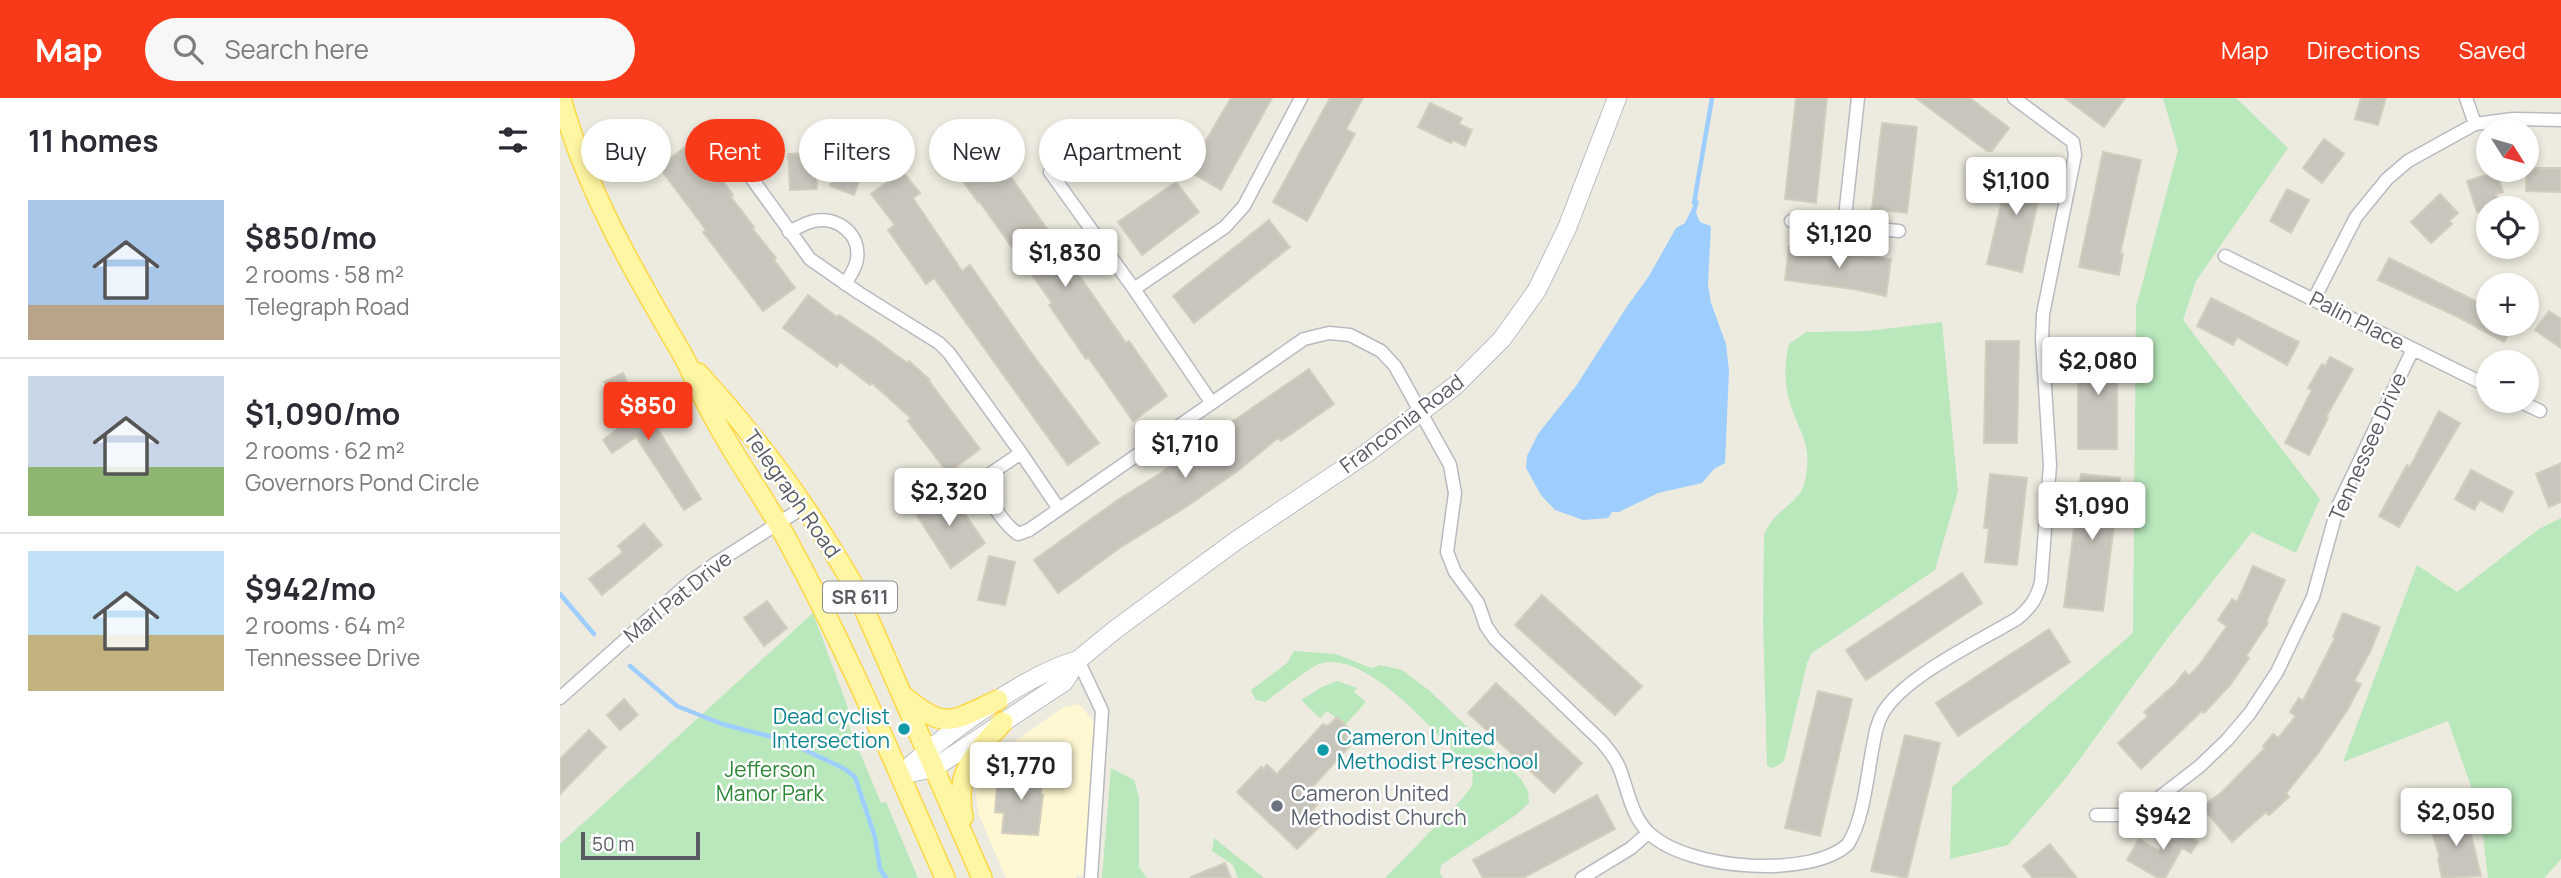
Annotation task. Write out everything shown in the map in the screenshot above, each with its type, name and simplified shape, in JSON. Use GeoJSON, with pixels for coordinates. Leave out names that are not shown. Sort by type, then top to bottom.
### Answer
{"type":"FeatureCollection","features":[{"type":"Feature","properties":{"kind":"main road","name":"Telegraph Road"},"geometry":{"type":"LineString","coordinates":[[561,98],[588,175],[631,265],[683,355],[715,420],[778,524],[818,597],[945,878]]}},
{"type":"Feature","properties":{"kind":"main road","name":"Franconia Road"},"geometry":{"type":"LineString","coordinates":[[900,775],[1003,722],[1064,682],[1079,660],[1116,629],[1237,540],[1423,412],[1456,385],[1502,339],[1536,290],[1567,228],[1617,98]]}},
{"type":"Feature","properties":{"kind":"main road","name":"Telegraph Road"},"geometry":{"type":"LineString","coordinates":[[683,355],[729,406],[836,554],[856,590],[982,878]]}},
{"type":"Feature","properties":{"kind":"main road","name":"Franconia Road"},"geometry":{"type":"LineString","coordinates":[[930,760],[998,700],[1060,665],[1079,660]]}},
{"type":"Feature","properties":{"kind":"main road"},"geometry":{"type":"LineString","coordinates":[[902,695],[927,716],[938,720],[964,716],[998,700]]}},
{"type":"Feature","properties":{"kind":"main road"},"geometry":{"type":"LineString","coordinates":[[982,878],[964,823],[961,782],[971,760],[1003,722]]}},
{"type":"Feature","properties":{"kind":"street"},"geometry":{"type":"LineString","coordinates":[[1134,289],[1225,227],[1244,206],[1301,98]]}},
{"type":"Feature","properties":{"kind":"street"},"geometry":{"type":"LineString","coordinates":[[1844,226],[1858,98]]}},
{"type":"Feature","properties":{"kind":"street"},"geometry":{"type":"LineString","coordinates":[[1021,453],[987,477],[984,484],[987,494],[1018,534],[1059,509],[1304,339],[1329,333],[1350,335],[1381,351],[1395,366],[1423,412],[1450,465],[1455,493],[1447,552],[1455,572],[1478,603],[1486,626],[1495,639],[1612,754],[1637,816],[1648,833],[1681,855],[1724,869],[1788,876],[1809,872],[1835,859],[1848,844],[1857,824],[1878,723],[1891,702],[1921,676],[2018,618],[2030,608],[2038,596],[2050,465],[2042,339],[2043,314],[2075,155],[2073,142],[2014,98]]}},
{"type":"Feature","properties":{"kind":"street"},"geometry":{"type":"LineString","coordinates":[[2466,98],[2475,124]]}},
{"type":"Feature","properties":{"kind":"street"},"geometry":{"type":"LineString","coordinates":[[2314,299],[2356,218],[2387,179],[2408,160],[2475,124],[2513,120],[2561,120]]}},
{"type":"Feature","properties":{"kind":"street"},"geometry":{"type":"LineString","coordinates":[[754,182],[810,259],[944,348],[1059,509]]}},
{"type":"Feature","properties":{"kind":"street"},"geometry":{"type":"LineString","coordinates":[[1057,182],[1210,402]]}},
{"type":"Feature","properties":{"kind":"street"},"geometry":{"type":"LineString","coordinates":[[789,232],[807,223],[821,220],[836,222],[846,228],[855,240],[858,254],[845,284]]}},
{"type":"Feature","properties":{"kind":"street"},"geometry":{"type":"LineString","coordinates":[[1791,221],[1899,231]]}},
{"type":"Feature","properties":{"kind":"street","name":"Palin Place"},"geometry":{"type":"LineString","coordinates":[[2225,256],[2476,380]]}},
{"type":"Feature","properties":{"kind":"street","name":"Tennessee Drive"},"geometry":{"type":"LineString","coordinates":[[2096,815],[2124,815],[2147,807],[2200,766],[2250,713],[2277,671],[2313,597],[2338,506],[2413,349]]}},
{"type":"Feature","properties":{"kind":"street","name":"Marl Pat Drive"},"geometry":{"type":"LineString","coordinates":[[560,698],[691,581],[804,507]]}},
{"type":"Feature","properties":{"kind":"street"},"geometry":{"type":"LineString","coordinates":[[1079,660],[1102,711],[1091,878]]}},
{"type":"Feature","properties":{"kind":"street"},"geometry":{"type":"LineString","coordinates":[[1582,878],[1631,848],[1648,833]]}},
{"type":"Feature","properties":{"kind":"shaded area"},"geometry":{"type":"Polygon","coordinates":[[[1079,704],[1095,723],[1083,876],[1006,878],[978,813],[975,784],[981,785],[982,779],[976,777],[995,755],[1064,707],[1079,704]]]}},
{"type":"Feature","properties":{"kind":"green space"},"geometry":{"type":"Polygon","coordinates":[[[2163,98],[2236,98],[2288,148],[2196,281],[2183,320],[2320,499],[2296,553],[2252,532],[2170,635],[2066,778],[2008,845],[1950,859],[1952,787],[2133,633],[2136,307],[2178,150],[2163,98]]]}},
{"type":"Feature","properties":{"kind":"green space"},"geometry":{"type":"Polygon","coordinates":[[[1942,322],[1958,491],[1935,570],[1812,653],[1807,663],[1784,761],[1773,768],[1767,766],[1763,620],[1764,535],[1774,519],[1798,496],[1807,468],[1804,440],[1787,388],[1789,344],[1806,332],[1868,331],[1942,322]]]}},
{"type":"Feature","properties":{"kind":"green space"},"geometry":{"type":"Polygon","coordinates":[[[2561,518],[2561,859],[2544,878],[2488,878],[2480,812],[2448,721],[2343,762],[2417,565],[2457,592],[2539,529],[2561,518]]]}},
{"type":"Feature","properties":{"kind":"green space","name":"Jefferson Manor Park"},"geometry":{"type":"Polygon","coordinates":[[[813,613],[851,716],[846,719],[881,803],[886,802],[918,878],[560,878],[560,844],[813,613]]]}},
{"type":"Feature","properties":{"kind":"green space"},"geometry":{"type":"Polygon","coordinates":[[[1294,651],[1336,654],[1371,668],[1380,665],[1402,670],[1430,691],[1521,779],[1528,791],[1529,803],[1516,815],[1441,865],[1440,873],[1443,878],[1385,878],[1462,799],[1472,786],[1473,773],[1403,701],[1359,670],[1338,663],[1319,664],[1265,702],[1256,700],[1251,690],[1287,663],[1294,651]]]}},
{"type":"Feature","properties":{"kind":"green space"},"geometry":{"type":"Polygon","coordinates":[[[1337,681],[1357,688],[1354,692],[1366,702],[1345,725],[1327,711],[1320,718],[1301,700],[1337,681]]]}},
{"type":"Feature","properties":{"kind":"green space"},"geometry":{"type":"Polygon","coordinates":[[[1111,768],[1134,780],[1139,797],[1139,867],[1147,878],[1102,878],[1111,768]]]}},
{"type":"Feature","properties":{"kind":"green space"},"geometry":{"type":"Polygon","coordinates":[[[1214,838],[1264,878],[1238,878],[1233,865],[1212,851],[1214,838]]]}},
{"type":"Feature","properties":{"kind":"water"},"geometry":{"type":"Polygon","coordinates":[[[1696,200],[1699,201],[1696,213],[1700,222],[1711,226],[1708,284],[1711,303],[1726,344],[1729,371],[1725,463],[1714,469],[1702,483],[1658,493],[1619,512],[1612,512],[1608,518],[1583,520],[1555,510],[1541,495],[1526,468],[1527,456],[1538,434],[1576,386],[1649,276],[1676,228],[1685,223],[1696,200]]]}},
{"type":"Feature","properties":{"kind":"building"},"geometry":{"type":"Polygon","coordinates":[[[1231,98],[1272,98],[1221,190],[1206,181],[1206,140],[1231,98]]]}},
{"type":"Feature","properties":{"kind":"building"},"geometry":{"type":"Polygon","coordinates":[[[1330,98],[1363,98],[1346,129],[1355,134],[1307,221],[1273,202],[1330,98]]]}},
{"type":"Feature","properties":{"kind":"building"},"geometry":{"type":"Polygon","coordinates":[[[1796,98],[1827,98],[1816,203],[1785,199],[1796,98]]]}},
{"type":"Feature","properties":{"kind":"building"},"geometry":{"type":"Polygon","coordinates":[[[1916,98],[1970,98],[2009,128],[1992,151],[1987,151],[1916,98]]]}},
{"type":"Feature","properties":{"kind":"building"},"geometry":{"type":"Polygon","coordinates":[[[2065,98],[2125,98],[2104,127],[2065,98]]]}},
{"type":"Feature","properties":{"kind":"building"},"geometry":{"type":"Polygon","coordinates":[[[2361,98],[2386,98],[2378,125],[2355,119],[2361,98]]]}},
{"type":"Feature","properties":{"kind":"building"},"geometry":{"type":"Polygon","coordinates":[[[1430,103],[1462,118],[1459,124],[1472,130],[1465,146],[1453,140],[1451,143],[1418,127],[1430,103]]]}},
{"type":"Feature","properties":{"kind":"building"},"geometry":{"type":"Polygon","coordinates":[[[1882,123],[1917,127],[1907,213],[1872,209],[1882,123]]]}},
{"type":"Feature","properties":{"kind":"building"},"geometry":{"type":"Polygon","coordinates":[[[2324,139],[2344,154],[2322,183],[2303,168],[2324,139]]]}},
{"type":"Feature","properties":{"kind":"building"},"geometry":{"type":"Polygon","coordinates":[[[685,147],[685,182],[723,182],[795,288],[763,311],[703,232],[706,230],[670,182],[671,158],[685,147]]]}},
{"type":"Feature","properties":{"kind":"building"},"geometry":{"type":"Polygon","coordinates":[[[2103,152],[2141,160],[2120,254],[2123,254],[2119,275],[2079,267],[2103,152]]]}},
{"type":"Feature","properties":{"kind":"building"},"geometry":{"type":"Polygon","coordinates":[[[788,154],[799,154],[799,182],[817,182],[817,189],[790,190],[788,154]]]}},
{"type":"Feature","properties":{"kind":"building"},"geometry":{"type":"Polygon","coordinates":[[[2011,162],[2045,170],[2022,272],[1987,264],[2011,162]]]}},
{"type":"Feature","properties":{"kind":"building"},"geometry":{"type":"Polygon","coordinates":[[[2539,168],[2561,168],[2561,192],[2526,191],[2526,182],[2539,182],[2539,168]]]}},
{"type":"Feature","properties":{"kind":"building"},"geometry":{"type":"Polygon","coordinates":[[[2476,178],[2476,182],[2500,182],[2503,192],[2497,196],[2476,196],[2476,209],[2467,181],[2476,178]]]}},
{"type":"Feature","properties":{"kind":"building"},"geometry":{"type":"Polygon","coordinates":[[[831,182],[859,182],[854,195],[830,186],[831,182]]]}},
{"type":"Feature","properties":{"kind":"building"},"geometry":{"type":"Polygon","coordinates":[[[887,182],[911,182],[920,193],[913,198],[962,271],[970,265],[1099,443],[1068,465],[934,278],[926,284],[888,230],[895,225],[871,194],[887,182]]]}},
{"type":"Feature","properties":{"kind":"building"},"geometry":{"type":"Polygon","coordinates":[[[963,182],[1014,182],[1126,343],[1129,341],[1167,396],[1133,421],[1088,357],[1086,359],[1049,305],[1052,303],[963,182]]]}},
{"type":"Feature","properties":{"kind":"building"},"geometry":{"type":"Polygon","coordinates":[[[1176,182],[1199,212],[1142,255],[1118,222],[1176,182]]]}},
{"type":"Feature","properties":{"kind":"building"},"geometry":{"type":"Polygon","coordinates":[[[2287,189],[2309,200],[2291,233],[2270,221],[2287,189]]]}},
{"type":"Feature","properties":{"kind":"building"},"geometry":{"type":"Polygon","coordinates":[[[2440,194],[2458,213],[2449,221],[2452,224],[2431,243],[2411,222],[2440,194]]]}},
{"type":"Feature","properties":{"kind":"building"},"geometry":{"type":"Polygon","coordinates":[[[1269,220],[1290,247],[1194,323],[1173,296],[1269,220]]]}},
{"type":"Feature","properties":{"kind":"building"},"geometry":{"type":"Polygon","coordinates":[[[1789,247],[1891,259],[1886,296],[1785,280],[1789,247]]]}},
{"type":"Feature","properties":{"kind":"building"},"geometry":{"type":"Polygon","coordinates":[[[2389,258],[2476,301],[2476,327],[2458,317],[2378,280],[2389,258]]]}},
{"type":"Feature","properties":{"kind":"building"},"geometry":{"type":"Polygon","coordinates":[[[808,295],[907,363],[909,361],[930,380],[980,449],[948,473],[908,421],[911,418],[872,383],[870,385],[840,362],[837,367],[783,328],[808,295]]]}},
{"type":"Feature","properties":{"kind":"building"},"geometry":{"type":"Polygon","coordinates":[[[2211,298],[2299,342],[2287,365],[2237,337],[2233,345],[2197,326],[2211,298]]]}},
{"type":"Feature","properties":{"kind":"building"},"geometry":{"type":"Polygon","coordinates":[[[2549,311],[2561,319],[2561,348],[2539,333],[2539,325],[2549,311]]]}},
{"type":"Feature","properties":{"kind":"building"},"geometry":{"type":"Polygon","coordinates":[[[2493,336],[2507,336],[2504,342],[2493,336]]]}},
{"type":"Feature","properties":{"kind":"building"},"geometry":{"type":"Polygon","coordinates":[[[1986,341],[2019,341],[2017,443],[1984,443],[1986,341]]]}},
{"type":"Feature","properties":{"kind":"building"},"geometry":{"type":"Polygon","coordinates":[[[2078,345],[2117,345],[2117,449],[2078,449],[2078,345]]]}},
{"type":"Feature","properties":{"kind":"building"},"geometry":{"type":"Polygon","coordinates":[[[2330,357],[2353,369],[2326,417],[2328,418],[2309,455],[2285,443],[2312,390],[2308,388],[2322,364],[2325,366],[2330,357]]]}},
{"type":"Feature","properties":{"kind":"building"},"geometry":{"type":"Polygon","coordinates":[[[1309,369],[1334,404],[1281,441],[1278,438],[1239,470],[1121,547],[1058,593],[1034,560],[1309,369]]]}},
{"type":"Feature","properties":{"kind":"building"},"geometry":{"type":"Polygon","coordinates":[[[623,373],[646,424],[652,420],[701,499],[684,510],[636,437],[612,453],[603,440],[624,424],[604,382],[623,373]]]}},
{"type":"Feature","properties":{"kind":"building"},"geometry":{"type":"Polygon","coordinates":[[[2439,411],[2460,423],[2399,527],[2379,516],[2407,465],[2410,467],[2439,411]]]}},
{"type":"Feature","properties":{"kind":"building"},"geometry":{"type":"Polygon","coordinates":[[[2561,463],[2561,502],[2549,507],[2536,474],[2561,463]]]}},
{"type":"Feature","properties":{"kind":"building"},"geometry":{"type":"Polygon","coordinates":[[[2471,470],[2513,492],[2502,512],[2480,500],[2474,510],[2455,499],[2471,470]]]}},
{"type":"Feature","properties":{"kind":"building"},"geometry":{"type":"Polygon","coordinates":[[[1990,474],[2027,478],[2017,565],[1985,562],[1989,528],[1984,528],[1990,474]]]}},
{"type":"Feature","properties":{"kind":"building"},"geometry":{"type":"Polygon","coordinates":[[[2081,474],[2120,478],[2103,611],[2064,607],[2081,474]]]}},
{"type":"Feature","properties":{"kind":"building"},"geometry":{"type":"Polygon","coordinates":[[[947,488],[985,543],[951,568],[914,511],[947,488]]]}},
{"type":"Feature","properties":{"kind":"building"},"geometry":{"type":"Polygon","coordinates":[[[644,524],[662,545],[602,595],[589,579],[623,552],[618,546],[644,524]]]}},
{"type":"Feature","properties":{"kind":"building"},"geometry":{"type":"Polygon","coordinates":[[[989,556],[1015,562],[1005,605],[978,600],[989,556]]]}},
{"type":"Feature","properties":{"kind":"building"},"geometry":{"type":"Polygon","coordinates":[[[2253,566],[2285,580],[2266,622],[2268,623],[2246,656],[2249,658],[2230,685],[2204,713],[2202,711],[2141,769],[2118,743],[2148,716],[2144,712],[2174,685],[2185,671],[2189,676],[2200,664],[2227,626],[2218,620],[2232,599],[2237,602],[2253,566]]]}},
{"type":"Feature","properties":{"kind":"building"},"geometry":{"type":"Polygon","coordinates":[[[1962,573],[1982,603],[1866,680],[1846,650],[1962,573]]]}},
{"type":"Feature","properties":{"kind":"building"},"geometry":{"type":"Polygon","coordinates":[[[1542,595],[1642,686],[1615,715],[1515,625],[1542,595]]]}},
{"type":"Feature","properties":{"kind":"building"},"geometry":{"type":"Polygon","coordinates":[[[767,601],[787,628],[764,646],[744,618],[767,601]]]}},
{"type":"Feature","properties":{"kind":"building"},"geometry":{"type":"Polygon","coordinates":[[[2343,613],[2380,627],[2354,681],[2361,684],[2319,752],[2286,793],[2289,797],[2269,815],[2266,812],[2232,842],[2202,807],[2222,792],[2265,748],[2263,746],[2273,734],[2278,738],[2296,716],[2290,712],[2299,698],[2303,701],[2335,638],[2333,637],[2343,613]]]}},
{"type":"Feature","properties":{"kind":"building"},"geometry":{"type":"Polygon","coordinates":[[[2049,629],[2070,662],[1958,736],[1936,703],[2049,629]]]}},
{"type":"Feature","properties":{"kind":"building"},"geometry":{"type":"Polygon","coordinates":[[[1496,683],[1582,763],[1554,793],[1468,713],[1496,683]]]}},
{"type":"Feature","properties":{"kind":"building"},"geometry":{"type":"Polygon","coordinates":[[[1818,691],[1852,699],[1820,836],[1785,828],[1818,691]]]}},
{"type":"Feature","properties":{"kind":"building"},"geometry":{"type":"Polygon","coordinates":[[[624,699],[638,715],[620,730],[607,715],[624,699]]]}},
{"type":"Feature","properties":{"kind":"building"},"geometry":{"type":"Polygon","coordinates":[[[1337,717],[1358,737],[1307,793],[1318,804],[1313,809],[1325,821],[1297,849],[1237,792],[1261,767],[1263,769],[1267,765],[1277,774],[1323,724],[1328,726],[1337,717]]]}},
{"type":"Feature","properties":{"kind":"building"},"geometry":{"type":"Polygon","coordinates":[[[589,730],[606,747],[560,794],[560,759],[589,730]]]}},
{"type":"Feature","properties":{"kind":"building"},"geometry":{"type":"Polygon","coordinates":[[[1905,735],[1940,743],[1907,878],[1871,871],[1905,735]]]}},
{"type":"Feature","properties":{"kind":"building"},"geometry":{"type":"Polygon","coordinates":[[[1007,768],[1043,771],[1038,835],[1002,833],[1004,813],[995,812],[997,787],[1005,788],[1007,768]]]}},
{"type":"Feature","properties":{"kind":"building"},"geometry":{"type":"Polygon","coordinates":[[[1597,795],[1615,829],[1523,878],[1483,878],[1473,860],[1597,795]]]}},
{"type":"Feature","properties":{"kind":"building"},"geometry":{"type":"Polygon","coordinates":[[[2466,814],[2481,876],[2442,878],[2440,858],[2430,826],[2466,814]]]}},
{"type":"Feature","properties":{"kind":"building"},"geometry":{"type":"Polygon","coordinates":[[[2177,821],[2193,830],[2189,837],[2198,842],[2191,853],[2182,848],[2165,878],[2158,878],[2127,860],[2139,839],[2159,851],[2177,821]]]}},
{"type":"Feature","properties":{"kind":"building"},"geometry":{"type":"Polygon","coordinates":[[[2050,844],[2077,878],[2033,878],[2023,866],[2050,844]]]}},
{"type":"Feature","properties":{"kind":"building"},"geometry":{"type":"Polygon","coordinates":[[[1225,863],[1231,878],[1191,878],[1191,877],[1225,863]]]}},
{"type":"Feature","properties":{"kind":"waterway"},"geometry":{"type":"LineString","coordinates":[[1694,203],[1712,98]]}},
{"type":"Feature","properties":{"kind":"waterway"},"geometry":{"type":"LineString","coordinates":[[560,594],[594,634]]}},
{"type":"Feature","properties":{"kind":"waterway"},"geometry":{"type":"LineString","coordinates":[[630,666],[677,706],[722,724],[784,740],[845,769],[855,777],[875,837],[880,869],[886,878]]}},
{"type":"Feature","properties":{"kind":"place","name":"Dead cyclist Intersection"},"geometry":{"type":"Point","coordinates":[904,729]}},
{"type":"Feature","properties":{"kind":"place","name":"Cameron United Methodist Preschool"},"geometry":{"type":"Point","coordinates":[1323,750]}},
{"type":"Feature","properties":{"kind":"place","name":"Cameron United Methodist Church"},"geometry":{"type":"Point","coordinates":[1277,806]}}]}
